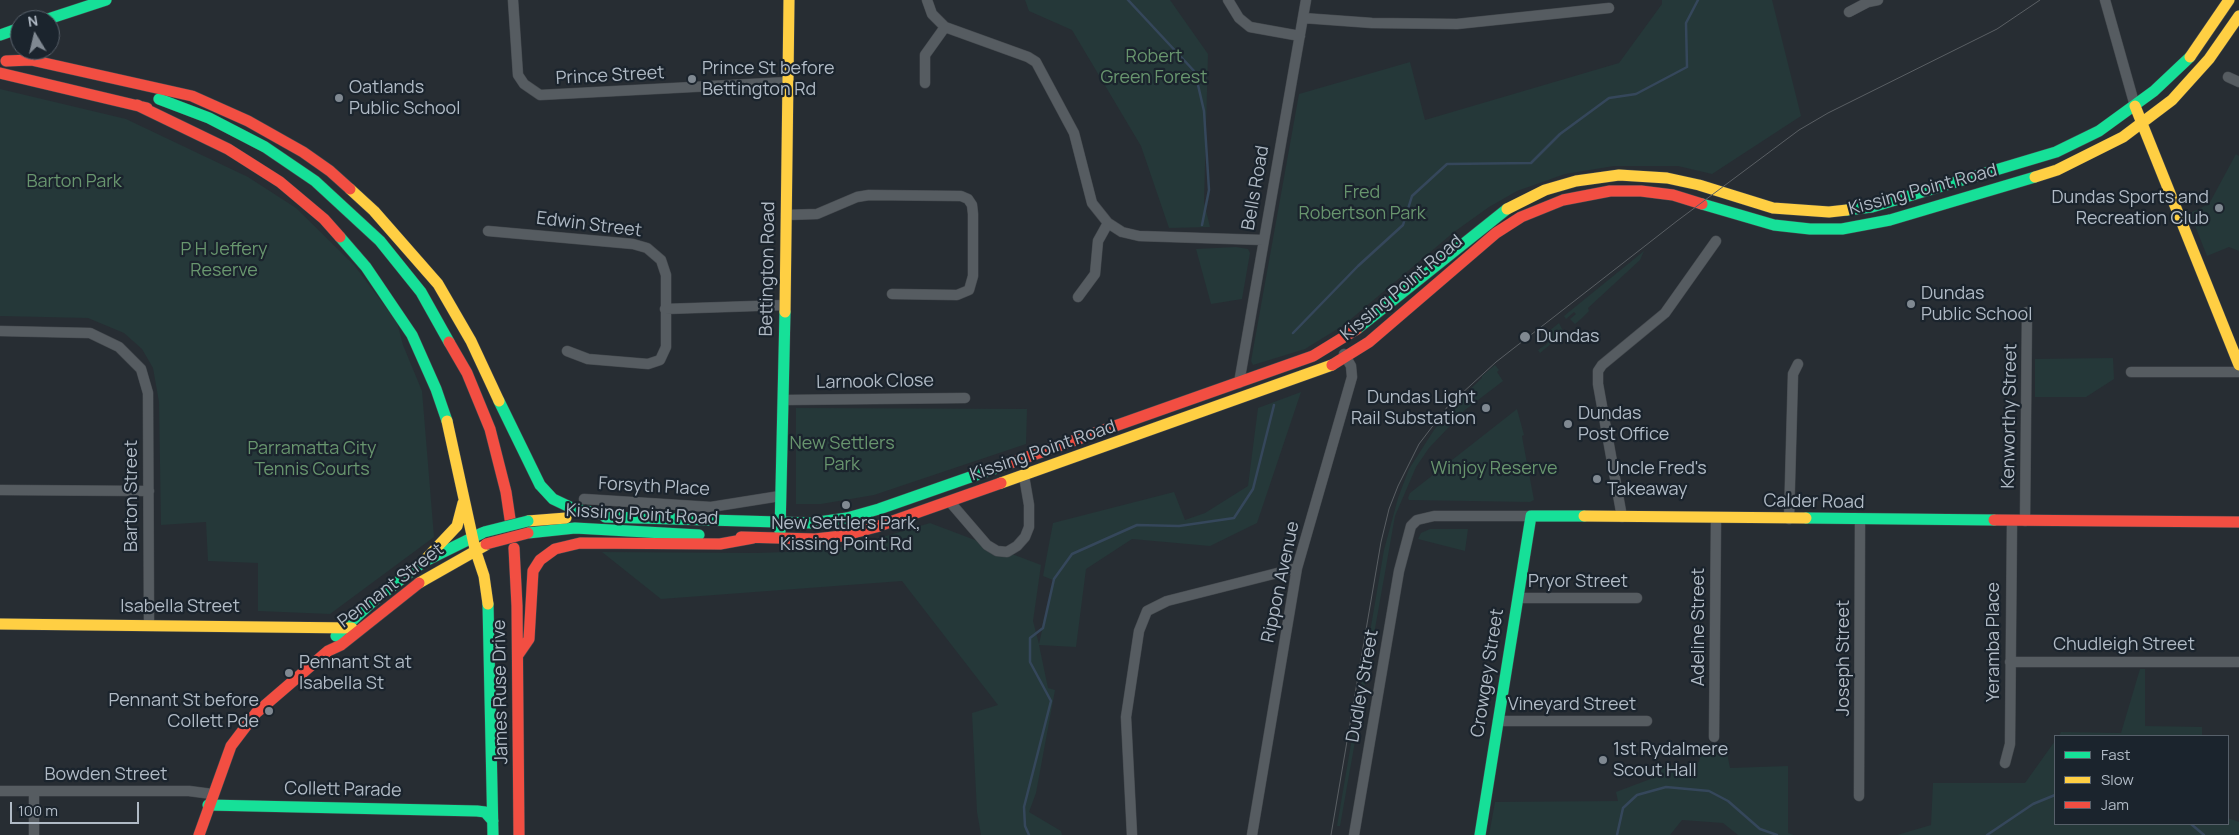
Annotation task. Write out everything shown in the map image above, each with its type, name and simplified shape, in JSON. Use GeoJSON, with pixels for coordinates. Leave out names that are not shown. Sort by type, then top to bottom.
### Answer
{"type":"FeatureCollection","features":[{"type":"Feature","properties":{"kind":"main road"},"geometry":{"type":"LineString","coordinates":[[60,15],[106,0]]}},
{"type":"Feature","properties":{"kind":"main road","name":"Bettington Road"},"geometry":{"type":"LineString","coordinates":[[780,539],[784,400],[789,0]]}},
{"type":"Feature","properties":{"kind":"main road","name":"Kissing Point Road"},"geometry":{"type":"LineString","coordinates":[[473,536],[528,521],[619,517],[780,524],[812,523],[847,518],[879,509],[1289,365],[1338,343],[1363,325],[1486,222],[1514,204],[1561,185],[1606,176],[1650,176],[1698,185],[1773,208],[1808,212],[1851,211],[1889,202],[2045,156],[2099,131],[2135,106],[2180,68],[2212,27],[2229,0]]}},
{"type":"Feature","properties":{"kind":"main road","name":"Kissing Point Road"},"geometry":{"type":"LineString","coordinates":[[481,547],[528,534],[575,528],[780,539],[815,539],[860,532],[1286,384],[1346,358],[1380,333],[1490,237],[1521,217],[1562,200],[1610,191],[1641,191],[1673,195],[1774,226],[1810,230],[1858,227],[1890,220],[2057,170],[2102,149],[2143,124],[2172,100],[2194,78],[2227,36],[2239,16]]}},
{"type":"Feature","properties":{"kind":"main road"},"geometry":{"type":"LineString","coordinates":[[3,61],[31,60],[192,96],[248,120],[303,152],[353,190],[396,234],[438,284],[471,341],[522,452],[540,485],[554,499],[574,509],[619,517]]}},
{"type":"Feature","properties":{"kind":"main road"},"geometry":{"type":"LineString","coordinates":[[3,61],[150,96],[209,118],[265,147],[315,181],[338,200],[380,241],[403,268],[452,344],[467,373],[490,429],[506,492],[510,519]]}},
{"type":"Feature","properties":{"kind":"main road"},"geometry":{"type":"LineString","coordinates":[[0,73],[137,105],[203,129],[252,154],[310,194],[361,240]]}},
{"type":"Feature","properties":{"kind":"main road"},"geometry":{"type":"LineString","coordinates":[[137,105],[228,149],[280,182],[324,219],[361,261],[402,319],[425,364],[446,418],[473,536],[481,547],[488,604],[493,835]]}},
{"type":"Feature","properties":{"kind":"main road"},"geometry":{"type":"LineString","coordinates":[[2135,106],[2239,365]]}},
{"type":"Feature","properties":{"kind":"main road"},"geometry":{"type":"LineString","coordinates":[[378,256],[396,280]]}},
{"type":"Feature","properties":{"kind":"main road"},"geometry":{"type":"LineString","coordinates":[[415,306],[456,378],[471,415]]}},
{"type":"Feature","properties":{"kind":"main road"},"geometry":{"type":"LineString","coordinates":[[486,460],[490,477]]}},
{"type":"Feature","properties":{"kind":"main road"},"geometry":{"type":"LineString","coordinates":[[423,562],[457,526],[464,498]]}},
{"type":"Feature","properties":{"kind":"main road","name":"Calder Road"},"geometry":{"type":"LineString","coordinates":[[1531,516],[2239,522]]}},
{"type":"Feature","properties":{"kind":"main road","name":"Crowgey Street"},"geometry":{"type":"LineString","coordinates":[[1480,835],[1531,516]]}},
{"type":"Feature","properties":{"kind":"main road","name":"Pennant Street"},"geometry":{"type":"LineString","coordinates":[[328,651],[333,639],[378,598],[423,562],[473,536]]}},
{"type":"Feature","properties":{"kind":"main road"},"geometry":{"type":"LineString","coordinates":[[518,655],[529,639],[532,571],[540,560],[554,549],[564,545],[580,543],[720,544],[753,538]]}},
{"type":"Feature","properties":{"kind":"main road","name":"Pennant Street"},"geometry":{"type":"LineString","coordinates":[[199,835],[210,799],[231,746],[243,727],[256,713],[328,651],[341,645],[428,576],[481,547]]}},
{"type":"Feature","properties":{"kind":"main road","name":"James Ruse Drive"},"geometry":{"type":"LineString","coordinates":[[514,548],[518,655],[520,835]]}},
{"type":"Feature","properties":{"kind":"main road","name":"James Ruse Drive"},"geometry":{"type":"LineString","coordinates":[[504,584],[505,601]]}},
{"type":"Feature","properties":{"kind":"main road","name":"Isabella Street"},"geometry":{"type":"LineString","coordinates":[[0,624],[347,627],[360,630]]}},
{"type":"Feature","properties":{"kind":"main road","name":"James Ruse Drive"},"geometry":{"type":"LineString","coordinates":[[506,720],[506,760]]}},
{"type":"Feature","properties":{"kind":"main road","name":"Collett Parade"},"geometry":{"type":"LineString","coordinates":[[210,799],[477,811]]}},
{"type":"Feature","properties":{"kind":"main road"},"geometry":{"type":"LineString","coordinates":[[477,811],[488,808],[492,800]]}},
{"type":"Feature","properties":{"kind":"main road"},"geometry":{"type":"LineString","coordinates":[[477,811],[485,812],[493,821]]}},
{"type":"Feature","properties":{"kind":"street","name":"Prince Street"},"geometry":{"type":"LineString","coordinates":[[514,0],[518,75],[524,84],[540,95],[788,82]]}},
{"type":"Feature","properties":{"kind":"street"},"geometry":{"type":"LineString","coordinates":[[927,0],[932,14],[945,27],[1028,57],[1036,62],[1074,133],[1092,203],[1108,223],[1122,232],[1139,236],[1263,240]]}},
{"type":"Feature","properties":{"kind":"street"},"geometry":{"type":"LineString","coordinates":[[1228,0],[1239,18],[1250,27],[1300,36]]}},
{"type":"Feature","properties":{"kind":"street","name":"Bells Road"},"geometry":{"type":"LineString","coordinates":[[1239,383],[1306,0]]}},
{"type":"Feature","properties":{"kind":"street"},"geometry":{"type":"LineString","coordinates":[[1849,12],[1868,2],[1878,0]]}},
{"type":"Feature","properties":{"kind":"street"},"geometry":{"type":"LineString","coordinates":[[2105,0],[2135,106]]}},
{"type":"Feature","properties":{"kind":"street"},"geometry":{"type":"LineString","coordinates":[[1303,18],[1372,23],[1457,24],[1609,8]]}},
{"type":"Feature","properties":{"kind":"street"},"geometry":{"type":"LineString","coordinates":[[925,83],[925,55],[945,27]]}},
{"type":"Feature","properties":{"kind":"street"},"geometry":{"type":"LineString","coordinates":[[2228,77],[2239,82]]}},
{"type":"Feature","properties":{"kind":"street"},"geometry":{"type":"LineString","coordinates":[[786,214],[816,214],[852,199],[869,195],[961,196],[968,199],[972,205],[973,214],[973,276],[969,290],[957,295],[892,294]]}},
{"type":"Feature","properties":{"kind":"street"},"geometry":{"type":"LineString","coordinates":[[1078,297],[1094,274],[1098,241],[1108,223]]}},
{"type":"Feature","properties":{"kind":"street","name":"Edwin Street"},"geometry":{"type":"LineString","coordinates":[[488,231],[634,244],[647,248],[658,256],[664,265],[665,352],[660,360],[654,363],[588,359],[567,351]]}},
{"type":"Feature","properties":{"kind":"street"},"geometry":{"type":"LineString","coordinates":[[1622,517],[1598,384],[1598,371],[1602,365],[1665,313],[1716,241]]}},
{"type":"Feature","properties":{"kind":"street"},"geometry":{"type":"LineString","coordinates":[[665,309],[785,306]]}},
{"type":"Feature","properties":{"kind":"street","name":"Kenworthy Street"},"geometry":{"type":"LineString","coordinates":[[2025,521],[2027,312]]}},
{"type":"Feature","properties":{"kind":"street","name":"Barton Street"},"geometry":{"type":"LineString","coordinates":[[0,331],[90,333],[119,347],[141,369],[148,393],[149,624]]}},
{"type":"Feature","properties":{"kind":"street","name":"Rippon Avenue"},"geometry":{"type":"LineString","coordinates":[[1252,835],[1297,568],[1352,377],[1351,366],[1338,343]]}},
{"type":"Feature","properties":{"kind":"street"},"geometry":{"type":"LineString","coordinates":[[1789,519],[1793,374],[1798,364]]}},
{"type":"Feature","properties":{"kind":"street"},"geometry":{"type":"LineString","coordinates":[[2130,372],[2239,372]]}},
{"type":"Feature","properties":{"kind":"street","name":"Larnook Close"},"geometry":{"type":"LineString","coordinates":[[784,400],[965,398]]}},
{"type":"Feature","properties":{"kind":"street"},"geometry":{"type":"LineString","coordinates":[[950,502],[960,517],[987,545],[997,551],[1007,552],[1017,546],[1025,537],[1029,526],[1029,505],[1024,476]]}},
{"type":"Feature","properties":{"kind":"street"},"geometry":{"type":"LineString","coordinates":[[0,490],[149,492]]}},
{"type":"Feature","properties":{"kind":"street","name":"Forsyth Place"},"geometry":{"type":"LineString","coordinates":[[584,499],[711,507],[780,496]]}},
{"type":"Feature","properties":{"kind":"street","name":"Calder Road"},"geometry":{"type":"LineString","coordinates":[[1405,543],[1411,526],[1424,517],[1531,516]]}},
{"type":"Feature","properties":{"kind":"street","name":"Adeline Street"},"geometry":{"type":"LineString","coordinates":[[1714,737],[1716,518]]}},
{"type":"Feature","properties":{"kind":"street","name":"Joseph Street"},"geometry":{"type":"LineString","coordinates":[[1859,796],[1860,520]]}},
{"type":"Feature","properties":{"kind":"street","name":"Yeramba Place"},"geometry":{"type":"LineString","coordinates":[[2005,763],[2010,744],[2012,521]]}},
{"type":"Feature","properties":{"kind":"street","name":"Dudley Street"},"geometry":{"type":"LineString","coordinates":[[1354,835],[1405,543]]}},
{"type":"Feature","properties":{"kind":"street"},"geometry":{"type":"LineString","coordinates":[[1132,835],[1126,717],[1139,631],[1147,611],[1167,601],[1297,568]]}},
{"type":"Feature","properties":{"kind":"street","name":"Pryor Street"},"geometry":{"type":"LineString","coordinates":[[1518,598],[1637,598]]}},
{"type":"Feature","properties":{"kind":"street","name":"Chudleigh Street"},"geometry":{"type":"LineString","coordinates":[[2010,662],[2239,662]]}},
{"type":"Feature","properties":{"kind":"street","name":"Vineyard Street"},"geometry":{"type":"LineString","coordinates":[[1498,721],[1647,721]]}},
{"type":"Feature","properties":{"kind":"street"},"geometry":{"type":"LineString","coordinates":[[34,790],[34,835]]}},
{"type":"Feature","properties":{"kind":"street","name":"Bowden Street"},"geometry":{"type":"LineString","coordinates":[[0,791],[189,791],[210,799]]}},
{"type":"Feature","properties":{"kind":"green space","name":"Robert Green Forest"},"geometry":{"type":"Polygon","coordinates":[[[1025,0],[1170,0],[1208,54],[1204,202],[1210,227],[1169,228],[1141,146],[1072,30],[1029,11],[1025,0]]]}},
{"type":"Feature","properties":{"kind":"green space","name":"Fred Robertson Park"},"geometry":{"type":"Polygon","coordinates":[[[1662,0],[1772,0],[1801,116],[1712,174],[1678,166],[1614,166],[1565,174],[1517,191],[1489,207],[1454,232],[1344,325],[1305,349],[1253,365],[1251,361],[1299,94],[1410,62],[1425,120],[1619,63],[1662,4],[1662,0]]]}},
{"type":"Feature","properties":{"kind":"green space"},"geometry":{"type":"Polygon","coordinates":[[[0,89],[126,119],[248,177],[296,208],[354,265],[397,322],[403,345],[422,391],[434,537],[330,614],[258,611],[258,563],[208,561],[206,522],[161,525],[159,402],[153,368],[142,349],[124,333],[88,318],[0,316],[0,89]]]}},
{"type":"Feature","properties":{"kind":"green space","name":"Dundas Sports and Recreation Club"},"geometry":{"type":"Polygon","coordinates":[[[2236,154],[2239,156],[2239,251],[2229,247],[2207,256],[2190,213],[2209,204],[2236,154]]]}},
{"type":"Feature","properties":{"kind":"green space"},"geometry":{"type":"Polygon","coordinates":[[[1236,247],[1248,249],[1250,253],[1242,299],[1211,304],[1196,249],[1236,247]]]}},
{"type":"Feature","properties":{"kind":"green space"},"geometry":{"type":"Polygon","coordinates":[[[1644,251],[1640,260],[1588,308],[1589,311],[1581,319],[1575,324],[1570,319],[1576,314],[1574,312],[1566,319],[1564,316],[1644,251]]]}},
{"type":"Feature","properties":{"kind":"green space"},"geometry":{"type":"Polygon","coordinates":[[[1559,323],[1564,333],[1540,353],[1538,350],[1548,343],[1543,336],[1559,323]]]}},
{"type":"Feature","properties":{"kind":"green space"},"geometry":{"type":"Polygon","coordinates":[[[2113,358],[2114,379],[2086,397],[2035,397],[2035,359],[2113,358]]]}},
{"type":"Feature","properties":{"kind":"green space"},"geometry":{"type":"Polygon","coordinates":[[[1495,365],[1503,381],[1465,410],[1429,448],[1416,467],[1395,516],[1340,826],[1337,826],[1384,550],[1398,498],[1409,469],[1434,430],[1461,398],[1495,365]]]}},
{"type":"Feature","properties":{"kind":"green space"},"geometry":{"type":"Polygon","coordinates":[[[1301,392],[1257,523],[1210,546],[1132,539],[1086,569],[1076,647],[1039,645],[1048,688],[1055,690],[1036,793],[1029,812],[1061,831],[1062,835],[981,835],[977,812],[972,713],[998,705],[902,581],[661,599],[602,552],[756,553],[817,551],[859,544],[930,523],[1041,565],[1033,621],[1039,644],[1053,580],[1043,576],[1053,523],[1174,492],[1185,520],[1205,513],[1248,486],[1258,408],[1301,392]]]}},
{"type":"Feature","properties":{"kind":"green space","name":"New Settlers Park"},"geometry":{"type":"Polygon","coordinates":[[[796,408],[1027,409],[1026,444],[874,495],[821,504],[796,504],[796,408]]]}},
{"type":"Feature","properties":{"kind":"green space","name":"Winjoy Reserve"},"geometry":{"type":"Polygon","coordinates":[[[1517,409],[1524,435],[1522,436],[1534,500],[1530,502],[1409,500],[1410,493],[1517,409]]]}},
{"type":"Feature","properties":{"kind":"green space"},"geometry":{"type":"Polygon","coordinates":[[[1430,529],[1468,529],[1465,551],[1418,539],[1421,533],[1430,529]]]}},
{"type":"Feature","properties":{"kind":"green space"},"geometry":{"type":"Polygon","coordinates":[[[2140,669],[2145,669],[2145,726],[2202,727],[2202,735],[2060,735],[2061,732],[2121,733],[2140,669]]]}},
{"type":"Feature","properties":{"kind":"green space"},"geometry":{"type":"Polygon","coordinates":[[[2054,742],[2054,825],[2229,825],[2229,818],[2239,822],[2239,835],[1897,835],[1931,825],[1933,783],[2025,783],[2054,742]]]}},
{"type":"Feature","properties":{"kind":"green space"},"geometry":{"type":"Polygon","coordinates":[[[1728,743],[1727,753],[1730,768],[1788,766],[1788,833],[1794,835],[1738,835],[1723,823],[1682,820],[1670,835],[1489,835],[1495,802],[1618,801],[1616,792],[1653,778],[1656,768],[1699,762],[1702,746],[1714,748],[1728,743]]]}},
{"type":"Feature","properties":{"kind":"waterway"},"geometry":{"type":"LineString","coordinates":[[1128,0],[1195,72],[1204,111],[1209,190],[1202,225]]}},
{"type":"Feature","properties":{"kind":"waterway"},"geometry":{"type":"LineString","coordinates":[[1293,333],[1358,266],[1403,225],[1412,196],[1447,164],[1531,163],[1560,134],[1609,98],[1636,94],[1687,67],[1686,23],[1698,0]]}},
{"type":"Feature","properties":{"kind":"waterway"},"geometry":{"type":"LineString","coordinates":[[1029,835],[1025,826],[1024,807],[1051,701],[1030,662],[1030,638],[1043,628],[1054,579],[1072,554],[1137,525],[1179,526],[1234,518],[1253,489],[1274,405]]}},
{"type":"Feature","properties":{"kind":"waterway"},"geometry":{"type":"LineString","coordinates":[[1617,835],[1623,808],[1637,795],[1666,787],[1709,791],[1728,801],[1760,829],[1777,835]]}},
{"type":"Feature","properties":{"kind":"waterway"},"geometry":{"type":"LineString","coordinates":[[1987,835],[2033,804],[2054,795]]}},
{"type":"Feature","properties":{"kind":"waterway"},"geometry":{"type":"LineString","coordinates":[[2192,825],[2204,835]]}},
{"type":"Feature","properties":{"kind":"tram line"},"geometry":{"type":"LineString","coordinates":[[1331,835],[1381,542],[1389,509],[1419,444],[1448,406],[1496,362],[1677,221],[1799,130],[1828,113],[1997,29],[2040,0]]}},
{"type":"Feature","properties":{"kind":"traffic: fast"},"geometry":{"type":"LineString","coordinates":[[60,15],[106,0]]}},
{"type":"Feature","properties":{"kind":"traffic: fast"},"geometry":{"type":"LineString","coordinates":[[0,35],[10,32]]}},
{"type":"Feature","properties":{"kind":"traffic: fast"},"geometry":{"type":"LineString","coordinates":[[1847,210],[1872,207],[2056,152],[2099,131],[2154,91],[2190,57]]}},
{"type":"Feature","properties":{"kind":"traffic: fast"},"geometry":{"type":"LineString","coordinates":[[159,99],[209,118],[265,147],[315,181],[380,241],[421,292],[449,342]]}},
{"type":"Feature","properties":{"kind":"traffic: fast"},"geometry":{"type":"LineString","coordinates":[[1702,204],[1774,225],[1810,229],[1842,229],[1890,220],[2035,177]]}},
{"type":"Feature","properties":{"kind":"traffic: fast"},"geometry":{"type":"LineString","coordinates":[[1357,329],[1507,209]]}},
{"type":"Feature","properties":{"kind":"traffic: fast"},"geometry":{"type":"LineString","coordinates":[[340,237],[366,267],[412,335],[436,389],[447,421]]}},
{"type":"Feature","properties":{"kind":"traffic: fast"},"geometry":{"type":"LineString","coordinates":[[780,532],[785,312]]}},
{"type":"Feature","properties":{"kind":"traffic: fast"},"geometry":{"type":"LineString","coordinates":[[499,401],[540,485],[553,499],[574,509],[619,517]]}},
{"type":"Feature","properties":{"kind":"traffic: fast"},"geometry":{"type":"LineString","coordinates":[[605,517],[812,523],[847,518],[879,509],[999,467]]}},
{"type":"Feature","properties":{"kind":"traffic: fast"},"geometry":{"type":"LineString","coordinates":[[1480,835],[1531,516],[1584,516]]}},
{"type":"Feature","properties":{"kind":"traffic: fast"},"geometry":{"type":"LineString","coordinates":[[1806,518],[1994,520]]}},
{"type":"Feature","properties":{"kind":"traffic: fast"},"geometry":{"type":"LineString","coordinates":[[484,532],[528,521]]}},
{"type":"Feature","properties":{"kind":"traffic: fast"},"geometry":{"type":"LineString","coordinates":[[528,533],[575,528],[699,535]]}},
{"type":"Feature","properties":{"kind":"traffic: fast"},"geometry":{"type":"LineString","coordinates":[[336,636],[371,603],[423,562],[482,533]]}},
{"type":"Feature","properties":{"kind":"traffic: fast"},"geometry":{"type":"LineString","coordinates":[[488,604],[493,835]]}},
{"type":"Feature","properties":{"kind":"traffic: fast"},"geometry":{"type":"LineString","coordinates":[[208,805],[477,811],[485,812],[493,821]]}},
{"type":"Feature","properties":{"kind":"traffic: slow"},"geometry":{"type":"LineString","coordinates":[[785,312],[789,0]]}},
{"type":"Feature","properties":{"kind":"traffic: slow"},"geometry":{"type":"LineString","coordinates":[[2190,57],[2229,0]]}},
{"type":"Feature","properties":{"kind":"traffic: slow"},"geometry":{"type":"LineString","coordinates":[[2035,177],[2057,170],[2123,137],[2172,100],[2209,59],[2239,16]]}},
{"type":"Feature","properties":{"kind":"traffic: slow"},"geometry":{"type":"LineString","coordinates":[[2135,106],[2239,365]]}},
{"type":"Feature","properties":{"kind":"traffic: slow"},"geometry":{"type":"LineString","coordinates":[[1507,209],[1545,190],[1576,181],[1619,175],[1667,178],[1699,185],[1773,208],[1829,212],[1847,210]]}},
{"type":"Feature","properties":{"kind":"traffic: slow"},"geometry":{"type":"LineString","coordinates":[[350,189],[374,211],[438,284],[471,341],[499,401]]}},
{"type":"Feature","properties":{"kind":"traffic: slow"},"geometry":{"type":"LineString","coordinates":[[1001,483],[1332,365]]}},
{"type":"Feature","properties":{"kind":"traffic: slow"},"geometry":{"type":"LineString","coordinates":[[447,421],[475,549],[484,576],[488,604]]}},
{"type":"Feature","properties":{"kind":"traffic: slow"},"geometry":{"type":"LineString","coordinates":[[423,562],[457,526],[463,503]]}},
{"type":"Feature","properties":{"kind":"traffic: slow"},"geometry":{"type":"LineString","coordinates":[[1584,516],[1806,518]]}},
{"type":"Feature","properties":{"kind":"traffic: slow"},"geometry":{"type":"LineString","coordinates":[[528,521],[566,518]]}},
{"type":"Feature","properties":{"kind":"traffic: slow"},"geometry":{"type":"LineString","coordinates":[[419,583],[486,545]]}},
{"type":"Feature","properties":{"kind":"traffic: slow"},"geometry":{"type":"LineString","coordinates":[[0,624],[352,628]]}},
{"type":"Feature","properties":{"kind":"traffic: jam"},"geometry":{"type":"LineString","coordinates":[[6,61],[31,60],[192,96],[248,121],[303,152],[330,171],[350,189]]}},
{"type":"Feature","properties":{"kind":"traffic: jam"},"geometry":{"type":"LineString","coordinates":[[0,73],[147,108]]}},
{"type":"Feature","properties":{"kind":"traffic: jam"},"geometry":{"type":"LineString","coordinates":[[137,105],[228,149],[280,182],[324,219],[340,237]]}},
{"type":"Feature","properties":{"kind":"traffic: jam"},"geometry":{"type":"LineString","coordinates":[[1332,365],[1369,342],[1496,233],[1521,217],[1563,200],[1610,191],[1641,191],[1673,195],[1702,204]]}},
{"type":"Feature","properties":{"kind":"traffic: jam"},"geometry":{"type":"LineString","coordinates":[[999,467],[1313,356],[1357,329]]}},
{"type":"Feature","properties":{"kind":"traffic: jam"},"geometry":{"type":"LineString","coordinates":[[449,342],[467,373],[490,429],[506,492],[510,519]]}},
{"type":"Feature","properties":{"kind":"traffic: jam"},"geometry":{"type":"LineString","coordinates":[[741,537],[815,539],[842,536],[876,527],[1001,483]]}},
{"type":"Feature","properties":{"kind":"traffic: jam"},"geometry":{"type":"LineString","coordinates":[[1994,520],[2239,522]]}},
{"type":"Feature","properties":{"kind":"traffic: jam"},"geometry":{"type":"LineString","coordinates":[[486,544],[528,533]]}},
{"type":"Feature","properties":{"kind":"traffic: jam"},"geometry":{"type":"LineString","coordinates":[[518,655],[529,639],[533,571],[540,560],[555,549],[580,543],[720,544],[753,538]]}},
{"type":"Feature","properties":{"kind":"traffic: jam"},"geometry":{"type":"LineString","coordinates":[[514,548],[517,606],[519,835]]}},
{"type":"Feature","properties":{"kind":"traffic: jam"},"geometry":{"type":"LineString","coordinates":[[199,835],[231,746],[256,713],[328,651],[341,645],[419,583]]}},
{"type":"Feature","properties":{"kind":"place","name":"Prince St before Bettington Rd"},"geometry":{"type":"Point","coordinates":[692,79]}},
{"type":"Feature","properties":{"kind":"place","name":"Oatlands Public School"},"geometry":{"type":"Point","coordinates":[339,98]}},
{"type":"Feature","properties":{"kind":"place","name":"Dundas Sports and Recreation Club"},"geometry":{"type":"Point","coordinates":[2219,208]}},
{"type":"Feature","properties":{"kind":"place","name":"Dundas Public School"},"geometry":{"type":"Point","coordinates":[1911,304]}},
{"type":"Feature","properties":{"kind":"place","name":"Dundas"},"geometry":{"type":"Point","coordinates":[1525,337]}},
{"type":"Feature","properties":{"kind":"place","name":"Dundas Light Rail Substation"},"geometry":{"type":"Point","coordinates":[1486,408]}},
{"type":"Feature","properties":{"kind":"place","name":"Dundas Post Office"},"geometry":{"type":"Point","coordinates":[1568,424]}},
{"type":"Feature","properties":{"kind":"place","name":"Uncle Fred's Takeaway"},"geometry":{"type":"Point","coordinates":[1597,479]}},
{"type":"Feature","properties":{"kind":"place","name":"New Settlers Park, Kissing Point Rd"},"geometry":{"type":"Point","coordinates":[846,505]}},
{"type":"Feature","properties":{"kind":"place","name":"Pennant St at Isabella St"},"geometry":{"type":"Point","coordinates":[289,673]}},
{"type":"Feature","properties":{"kind":"place","name":"Pennant St before Collett Pde"},"geometry":{"type":"Point","coordinates":[269,711]}},
{"type":"Feature","properties":{"kind":"place","name":"1st Rydalmere Scout Hall"},"geometry":{"type":"Point","coordinates":[1603,760]}},
{"type":"Feature","properties":{"kind":"park label","name":"Barton Park"},"geometry":{"type":"Point","coordinates":[74,182]}},
{"type":"Feature","properties":{"kind":"park label","name":"P H Jeffery Reserve"},"geometry":{"type":"Point","coordinates":[224,260]}},
{"type":"Feature","properties":{"kind":"park label","name":"Parramatta City Tennis Courts"},"geometry":{"type":"Point","coordinates":[312,459]}}]}
